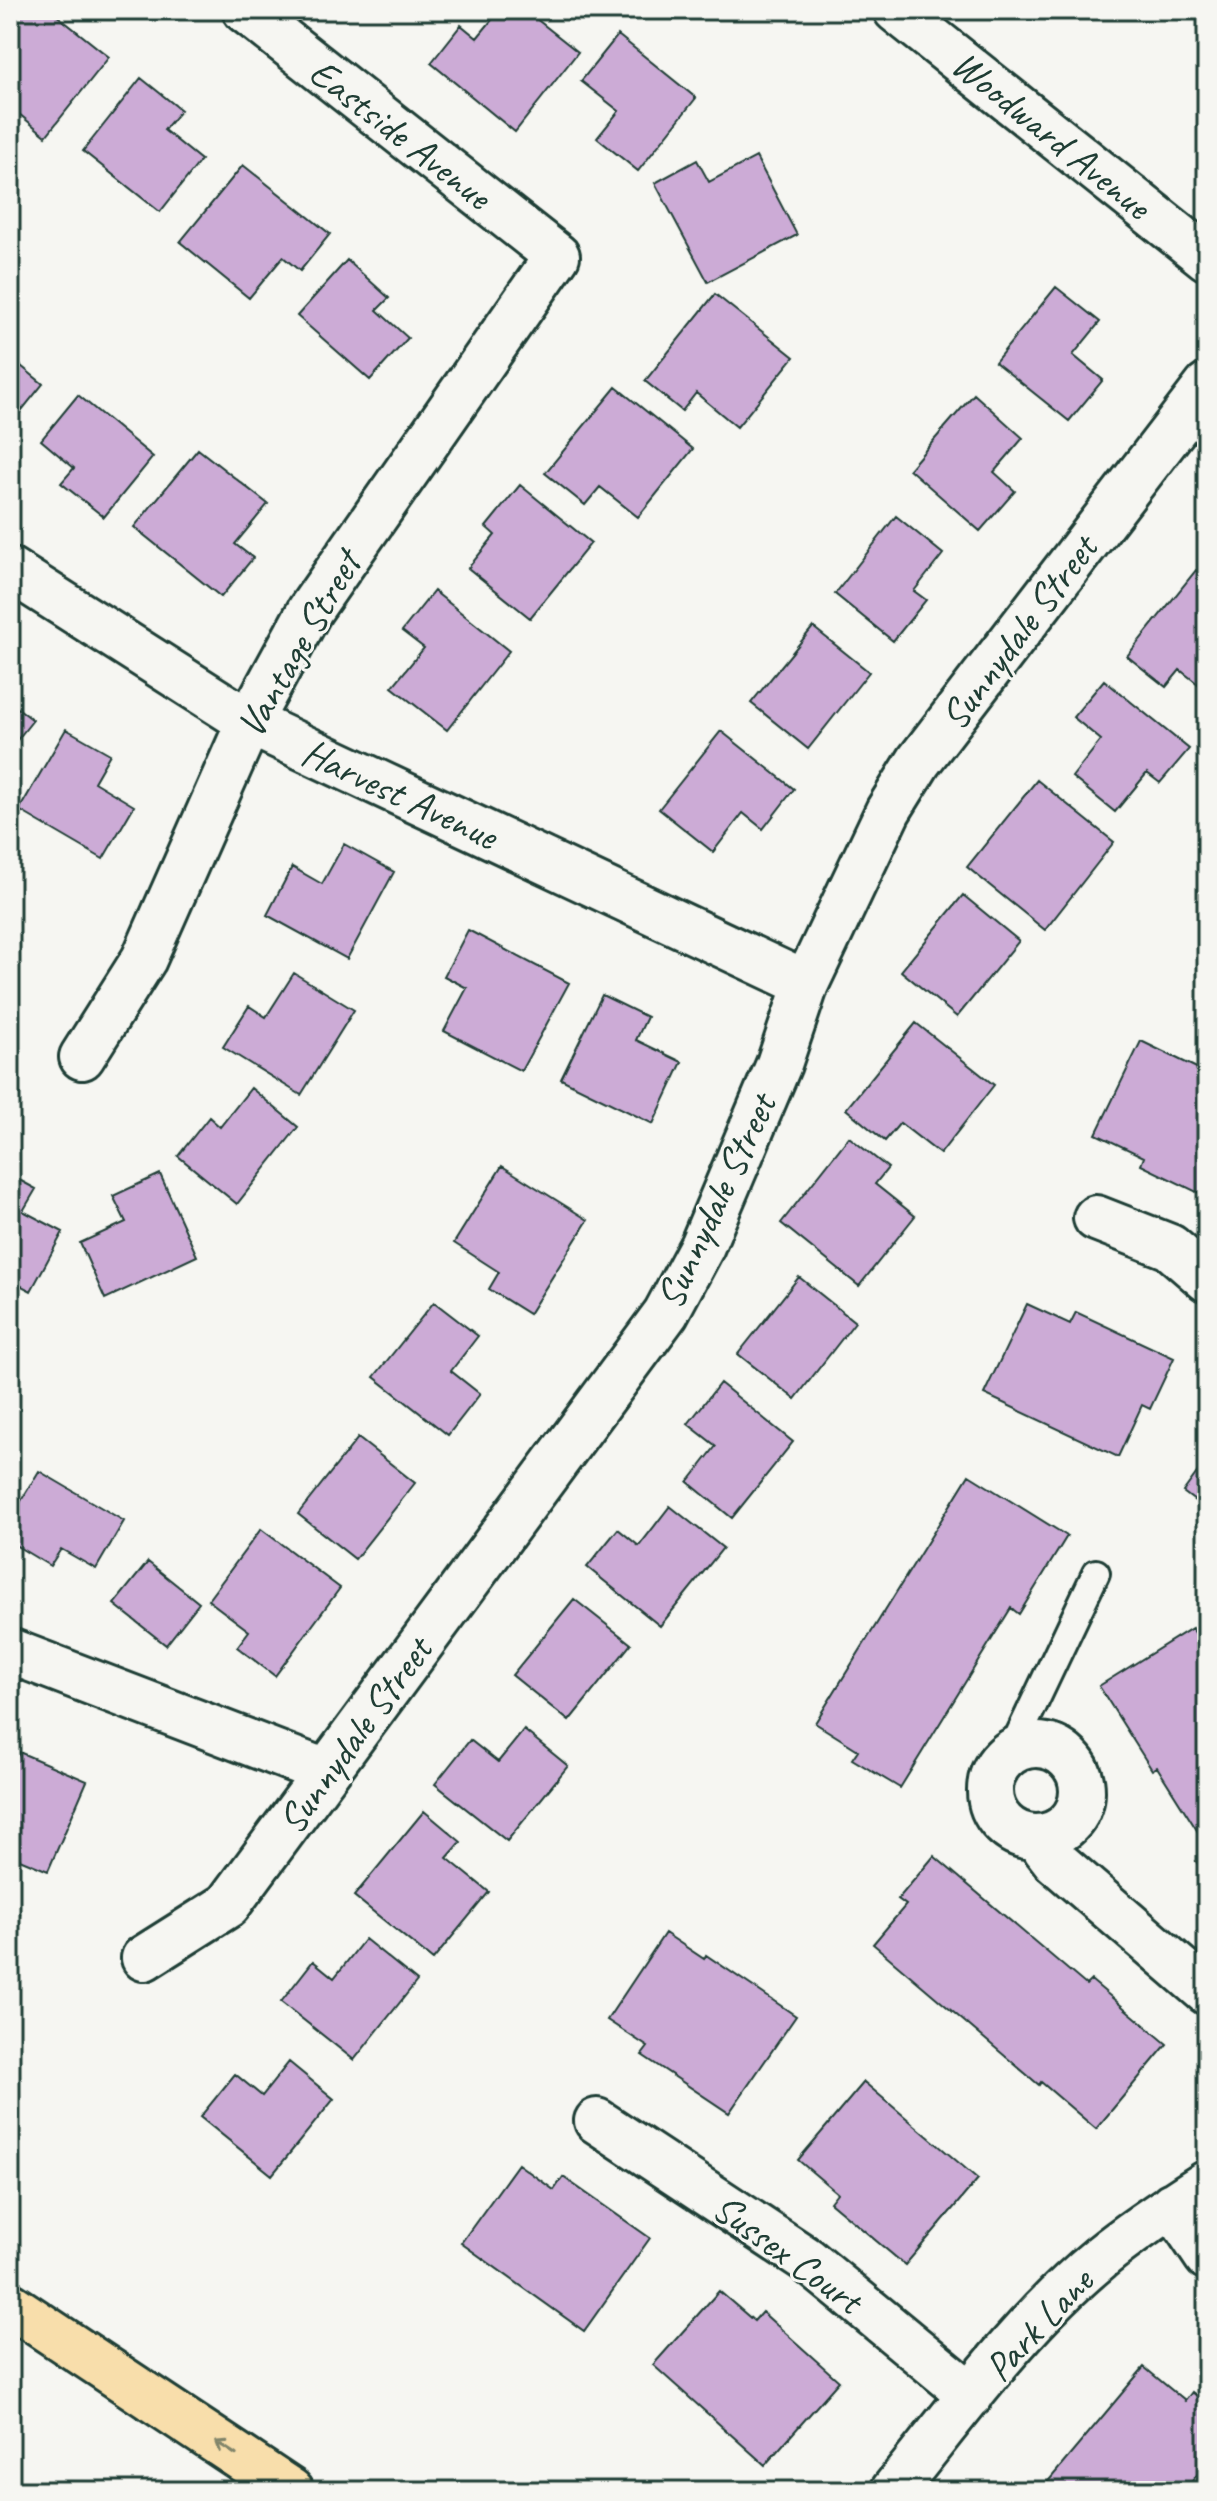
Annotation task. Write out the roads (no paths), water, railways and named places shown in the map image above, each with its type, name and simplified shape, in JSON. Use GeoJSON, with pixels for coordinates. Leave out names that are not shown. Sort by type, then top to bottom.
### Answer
{"type":"FeatureCollection","features":[{"type":"Feature","properties":{"kind":"highway"},"geometry":{"type":"LineString","coordinates":[[10,2305],[291,2491]]}},
{"type":"Feature","properties":{"kind":"street","name":"Eastside Avenue"},"geometry":{"type":"LineString","coordinates":[[245,10],[557,256]]}},
{"type":"Feature","properties":{"kind":"street","name":"Woodward Avenue"},"geometry":{"type":"LineString","coordinates":[[896,10],[1207,258]]}},
{"type":"Feature","properties":{"kind":"street","name":"Vantage Street"},"geometry":{"type":"LineString","coordinates":[[82,1057],[144,959],[249,722],[310,610],[557,256]]}},
{"type":"Feature","properties":{"kind":"street","name":"Sunnydale Street"},"geometry":{"type":"LineString","coordinates":[[144,1958],[228,1905],[666,1313],[702,1246],[779,1064],[806,984],[888,811],[919,761],[1207,386]]}},
{"type":"Feature","properties":{"kind":"street","name":"Harvest Avenue"},"geometry":{"type":"LineString","coordinates":[[10,570],[249,722],[806,984]]}},
{"type":"Feature","properties":{"kind":"street"},"geometry":{"type":"LineString","coordinates":[[1096,1218],[1170,1247],[1207,1279]]}},
{"type":"Feature","properties":{"kind":"street"},"geometry":{"type":"LineString","coordinates":[[10,1651],[326,1772]]}},
{"type":"Feature","properties":{"kind":"street"},"geometry":{"type":"LineString","coordinates":[[1025,1746],[1041,1746],[1055,1749],[1067,1757],[1081,1782],[1082,1797],[1069,1824],[1043,1837],[1027,1837],[1012,1831],[1000,1821],[992,1808],[992,1777],[1011,1752],[1025,1746]]}},
{"type":"Feature","properties":{"kind":"street"},"geometry":{"type":"LineString","coordinates":[[1043,1837],[1045,1848],[1055,1861],[1207,1992]]}},
{"type":"Feature","properties":{"kind":"street","name":"Sussex Court"},"geometry":{"type":"LineString","coordinates":[[597,2121],[806,2259],[971,2395]]}},
{"type":"Feature","properties":{"kind":"street"},"geometry":{"type":"LineString","coordinates":[[1190,2194],[1207,2257]]}},
{"type":"Feature","properties":{"kind":"street","name":"Park Lane"},"geometry":{"type":"LineString","coordinates":[[893,2491],[1041,2315],[1100,2258],[1190,2194]]}},
{"type":"Feature","properties":{"kind":"lane"},"geometry":{"type":"LineString","coordinates":[[1011,1752],[1096,1573]]}}]}
